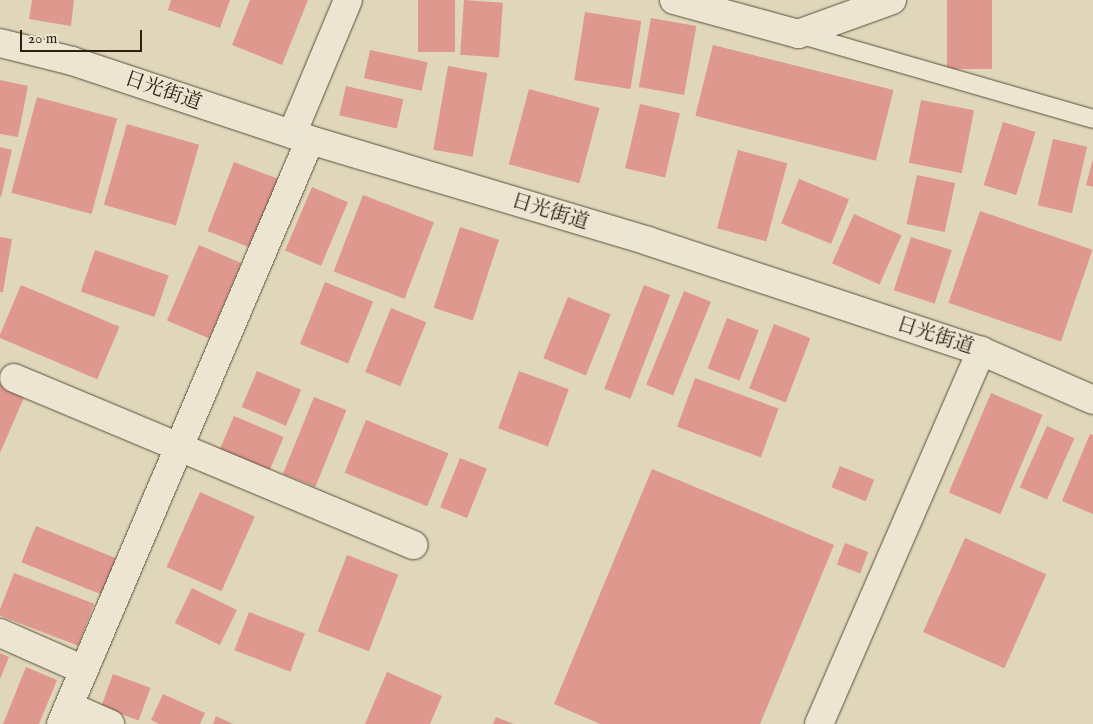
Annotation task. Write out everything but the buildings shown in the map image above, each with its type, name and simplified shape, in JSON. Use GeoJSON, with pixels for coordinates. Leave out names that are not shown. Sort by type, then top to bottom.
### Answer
{"type":"FeatureCollection","features":[{"type":"Feature","properties":{"kind":"street"},"geometry":{"type":"LineString","coordinates":[[110,724],[65,715],[179,448],[301,137],[348,0]]}},
{"type":"Feature","properties":{"kind":"street"},"geometry":{"type":"LineString","coordinates":[[674,0],[798,34],[892,0]]}},
{"type":"Feature","properties":{"kind":"street","name":"日光街道"},"geometry":{"type":"LineString","coordinates":[[0,43],[72,61],[301,137],[648,241],[981,351],[1093,400]]}},
{"type":"Feature","properties":{"kind":"street"},"geometry":{"type":"LineString","coordinates":[[819,724],[981,351]]}},
{"type":"Feature","properties":{"kind":"street"},"geometry":{"type":"LineString","coordinates":[[14,378],[413,546]]}},
{"type":"Feature","properties":{"kind":"street"},"geometry":{"type":"LineString","coordinates":[[0,633],[84,670]]}},
{"type":"Feature","properties":{"kind":"lane"},"geometry":{"type":"LineString","coordinates":[[798,34],[1093,119]]}}]}
